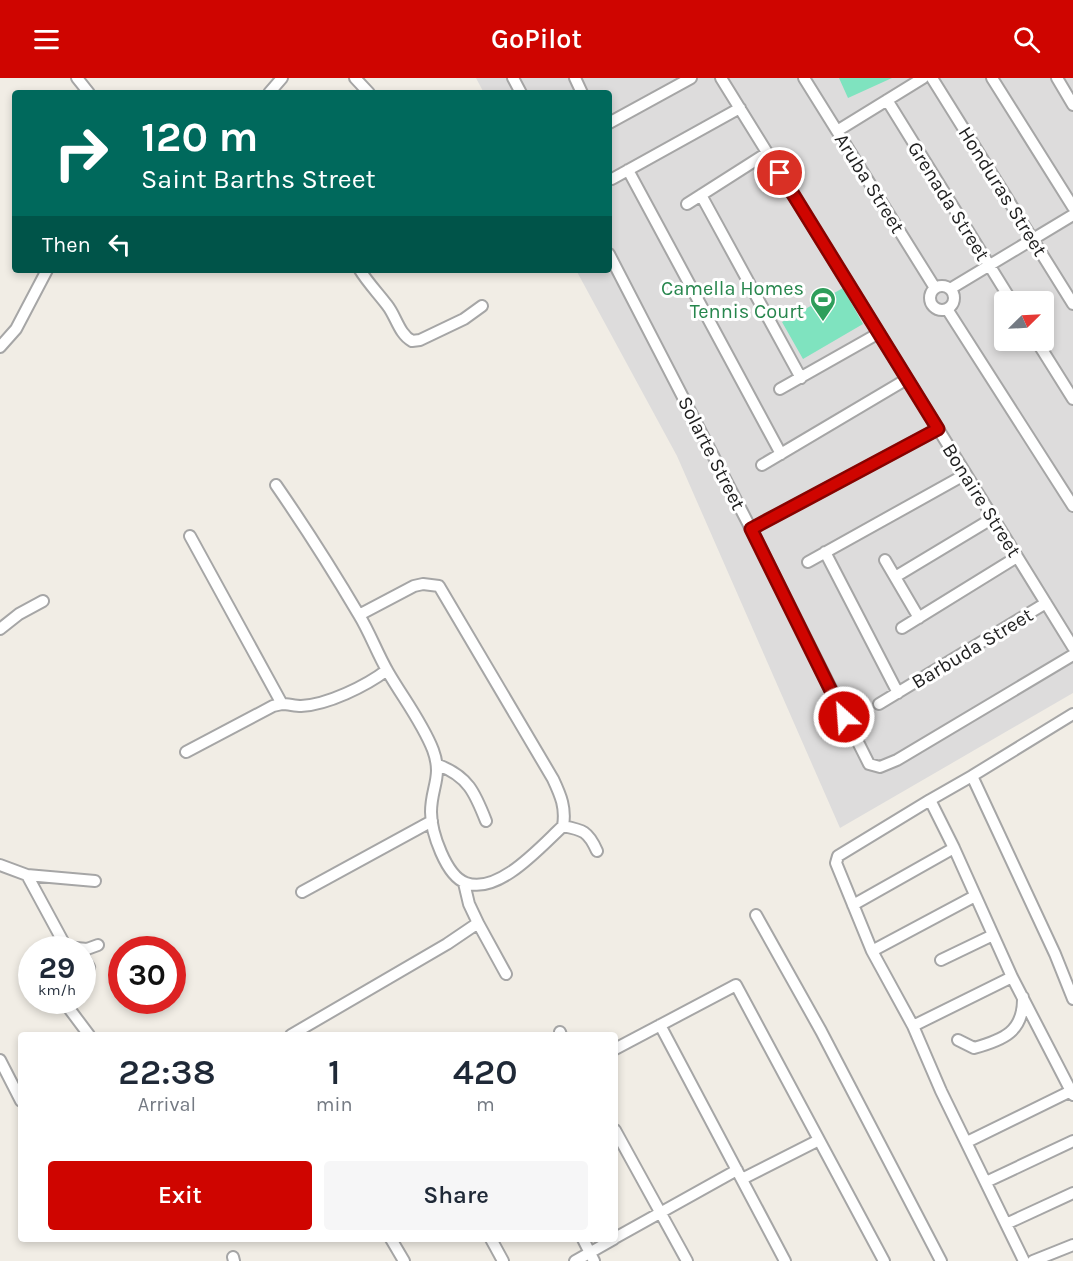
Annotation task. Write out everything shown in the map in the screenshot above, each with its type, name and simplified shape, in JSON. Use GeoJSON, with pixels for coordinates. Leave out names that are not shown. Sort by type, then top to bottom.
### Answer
{"type":"FeatureCollection","features":[{"type":"Feature","properties":{"kind":"street"},"geometry":{"type":"LineString","coordinates":[[76,78],[86,90]]}},
{"type":"Feature","properties":{"kind":"street"},"geometry":{"type":"LineString","coordinates":[[355,78],[366,90]]}},
{"type":"Feature","properties":{"kind":"street"},"geometry":{"type":"LineString","coordinates":[[612,121],[691,78]]}},
{"type":"Feature","properties":{"kind":"street","name":"Bonaire Street"},"geometry":{"type":"LineString","coordinates":[[721,78],[1073,647]]}},
{"type":"Feature","properties":{"kind":"street","name":"Aruba Street"},"geometry":{"type":"LineString","coordinates":[[804,78],[935,288]]}},
{"type":"Feature","properties":{"kind":"street"},"geometry":{"type":"LineString","coordinates":[[837,131],[922,78]]}},
{"type":"Feature","properties":{"kind":"street","name":"Honduras Street"},"geometry":{"type":"LineString","coordinates":[[932,78],[1073,304]]}},
{"type":"Feature","properties":{"kind":"street"},"geometry":{"type":"LineString","coordinates":[[992,78],[1073,207]]}},
{"type":"Feature","properties":{"kind":"street"},"geometry":{"type":"LineString","coordinates":[[1057,78],[1073,105]]}},
{"type":"Feature","properties":{"kind":"street","name":"Grenada Street"},"geometry":{"type":"LineString","coordinates":[[887,100],[1005,291]]}},
{"type":"Feature","properties":{"kind":"street"},"geometry":{"type":"LineString","coordinates":[[612,179],[740,108]]}},
{"type":"Feature","properties":{"kind":"street"},"geometry":{"type":"LineString","coordinates":[[687,204],[767,153]]}},
{"type":"Feature","properties":{"kind":"street"},"geometry":{"type":"LineString","coordinates":[[628,170],[781,454]]}},
{"type":"Feature","properties":{"kind":"street"},"geometry":{"type":"LineString","coordinates":[[701,195],[801,378]]}},
{"type":"Feature","properties":{"kind":"street"},"geometry":{"type":"LineString","coordinates":[[950,290],[1073,215]]}},
{"type":"Feature","properties":{"kind":"street","name":"Solarte Street"},"geometry":{"type":"LineString","coordinates":[[612,260],[751,529],[865,759],[874,766],[880,767],[897,760],[1073,655]]}},
{"type":"Feature","properties":{"kind":"street"},"geometry":{"type":"LineString","coordinates":[[0,347],[16,329],[45,273]]}},
{"type":"Feature","properties":{"kind":"street"},"geometry":{"type":"LineString","coordinates":[[362,273],[391,311],[403,333],[412,341],[420,340],[464,319],[482,306]]}},
{"type":"Feature","properties":{"kind":"street"},"geometry":{"type":"LineString","coordinates":[[943,286],[950,290],[953,301],[947,309],[939,310],[932,304],[930,296],[935,288],[943,286]]}},
{"type":"Feature","properties":{"kind":"street"},"geometry":{"type":"LineString","coordinates":[[947,309],[1073,506]]}},
{"type":"Feature","properties":{"kind":"street"},"geometry":{"type":"LineString","coordinates":[[780,389],[879,333]]}},
{"type":"Feature","properties":{"kind":"street"},"geometry":{"type":"LineString","coordinates":[[1043,351],[1073,399]]}},
{"type":"Feature","properties":{"kind":"street"},"geometry":{"type":"LineString","coordinates":[[762,465],[907,379]]}},
{"type":"Feature","properties":{"kind":"street"},"geometry":{"type":"LineString","coordinates":[[751,529],[938,429]]}},
{"type":"Feature","properties":{"kind":"street"},"geometry":{"type":"LineString","coordinates":[[808,562],[966,474]]}},
{"type":"Feature","properties":{"kind":"street"},"geometry":{"type":"LineString","coordinates":[[276,485],[360,615],[387,670],[418,720],[438,765],[432,801],[434,832],[447,866],[464,883],[469,904],[506,974]]}},
{"type":"Feature","properties":{"kind":"street"},"geometry":{"type":"LineString","coordinates":[[895,577],[993,518]]}},
{"type":"Feature","properties":{"kind":"street"},"geometry":{"type":"LineString","coordinates":[[190,536],[282,704]]}},
{"type":"Feature","properties":{"kind":"street","name":"Barbuda Street"},"geometry":{"type":"LineString","coordinates":[[825,552],[898,693]]}},
{"type":"Feature","properties":{"kind":"street"},"geometry":{"type":"LineString","coordinates":[[902,628],[1017,557]]}},
{"type":"Feature","properties":{"kind":"street"},"geometry":{"type":"LineString","coordinates":[[885,560],[919,618]]}},
{"type":"Feature","properties":{"kind":"street"},"geometry":{"type":"LineString","coordinates":[[360,615],[414,586],[423,584],[439,586],[562,798],[565,812],[563,826],[506,876],[492,883],[474,885],[464,883]]}},
{"type":"Feature","properties":{"kind":"street"},"geometry":{"type":"LineString","coordinates":[[0,630],[19,614],[43,601]]}},
{"type":"Feature","properties":{"kind":"street","name":"Barbuda Street"},"geometry":{"type":"LineString","coordinates":[[879,705],[1046,603]]}},
{"type":"Feature","properties":{"kind":"street"},"geometry":{"type":"LineString","coordinates":[[186,752],[273,706],[282,704],[301,706],[340,695],[367,683],[387,670]]}},
{"type":"Feature","properties":{"kind":"street"},"geometry":{"type":"LineString","coordinates":[[1024,1261],[913,1026],[872,951],[836,859],[1073,714]]}},
{"type":"Feature","properties":{"kind":"street"},"geometry":{"type":"LineString","coordinates":[[438,765],[463,777],[486,821]]}},
{"type":"Feature","properties":{"kind":"street"},"geometry":{"type":"LineString","coordinates":[[972,777],[1055,954],[1073,999]]}},
{"type":"Feature","properties":{"kind":"street"},"geometry":{"type":"LineString","coordinates":[[930,800],[1012,976],[1072,1093],[967,1142]]}},
{"type":"Feature","properties":{"kind":"street"},"geometry":{"type":"LineString","coordinates":[[302,892],[432,821]]}},
{"type":"Feature","properties":{"kind":"street"},"geometry":{"type":"LineString","coordinates":[[563,826],[582,830],[591,837],[597,851]]}},
{"type":"Feature","properties":{"kind":"street"},"geometry":{"type":"LineString","coordinates":[[853,905],[954,848]]}},
{"type":"Feature","properties":{"kind":"street"},"geometry":{"type":"LineString","coordinates":[[0,865],[27,875],[94,881]]}},
{"type":"Feature","properties":{"kind":"street"},"geometry":{"type":"LineString","coordinates":[[27,875],[62,936]]}},
{"type":"Feature","properties":{"kind":"street"},"geometry":{"type":"LineString","coordinates":[[872,951],[975,896]]}},
{"type":"Feature","properties":{"kind":"street"},"geometry":{"type":"LineString","coordinates":[[756,915],[941,1261]]}},
{"type":"Feature","properties":{"kind":"street"},"geometry":{"type":"LineString","coordinates":[[296,1032],[447,944],[478,923]]}},
{"type":"Feature","properties":{"kind":"street"},"geometry":{"type":"LineString","coordinates":[[941,960],[993,935]]}},
{"type":"Feature","properties":{"kind":"street"},"geometry":{"type":"LineString","coordinates":[[913,1026],[1012,976]]}},
{"type":"Feature","properties":{"kind":"street"},"geometry":{"type":"LineString","coordinates":[[618,1047],[736,986],[884,1261]]}},
{"type":"Feature","properties":{"kind":"street"},"geometry":{"type":"LineString","coordinates":[[958,1040],[974,1048],[998,1041],[1016,1027],[1023,1010],[1023,997]]}},
{"type":"Feature","properties":{"kind":"street"},"geometry":{"type":"LineString","coordinates":[[73,1014],[87,1032]]}},
{"type":"Feature","properties":{"kind":"street"},"geometry":{"type":"LineString","coordinates":[[660,1025],[785,1261]]}},
{"type":"Feature","properties":{"kind":"street"},"geometry":{"type":"LineString","coordinates":[[0,1060],[18,1095]]}},
{"type":"Feature","properties":{"kind":"street"},"geometry":{"type":"LineString","coordinates":[[618,1135],[687,1261]]}},
{"type":"Feature","properties":{"kind":"street"},"geometry":{"type":"LineString","coordinates":[[618,1237],[661,1212],[739,1174],[819,1140]]}},
{"type":"Feature","properties":{"kind":"street"},"geometry":{"type":"LineString","coordinates":[[986,1182],[1073,1142]]}},
{"type":"Feature","properties":{"kind":"street"},"geometry":{"type":"LineString","coordinates":[[1006,1224],[1073,1193]]}},
{"type":"Feature","properties":{"kind":"street"},"geometry":{"type":"LineString","coordinates":[[393,1242],[404,1261]]}},
{"type":"Feature","properties":{"kind":"street"},"geometry":{"type":"LineString","coordinates":[[493,1242],[503,1261]]}},
{"type":"Feature","properties":{"kind":"street"},"geometry":{"type":"LineString","coordinates":[[584,1242],[592,1257]]}},
{"type":"Feature","properties":{"kind":"street"},"geometry":{"type":"LineString","coordinates":[[575,1261],[592,1257],[610,1242]]}},
{"type":"Feature","properties":{"kind":"street"},"geometry":{"type":"LineString","coordinates":[[1034,1261],[1073,1245]]}},
{"type":"Feature","properties":{"kind":"shaded area"},"geometry":{"type":"Polygon","coordinates":[[[476,78],[1073,78],[1073,693],[840,828],[677,456],[578,273],[612,273],[612,90],[482,90],[476,78]]]}},
{"type":"Feature","properties":{"kind":"green space"},"geometry":{"type":"Polygon","coordinates":[[[839,78],[892,78],[848,98],[839,78]]]}},
{"type":"Feature","properties":{"kind":"green space","name":"Camella Homes Tennis Court"},"geometry":{"type":"Polygon","coordinates":[[[843,288],[863,324],[803,359],[782,322],[843,288]]]}},
{"type":"Feature","properties":{"kind":"place","name":"Camella Homes Tennis Court"},"geometry":{"type":"Point","coordinates":[823,323]}},
{"type":"Feature","properties":{"kind":"route"},"geometry":{"type":"LineString","coordinates":[[780,173],[938,429],[751,529],[844,717]]}}]}
